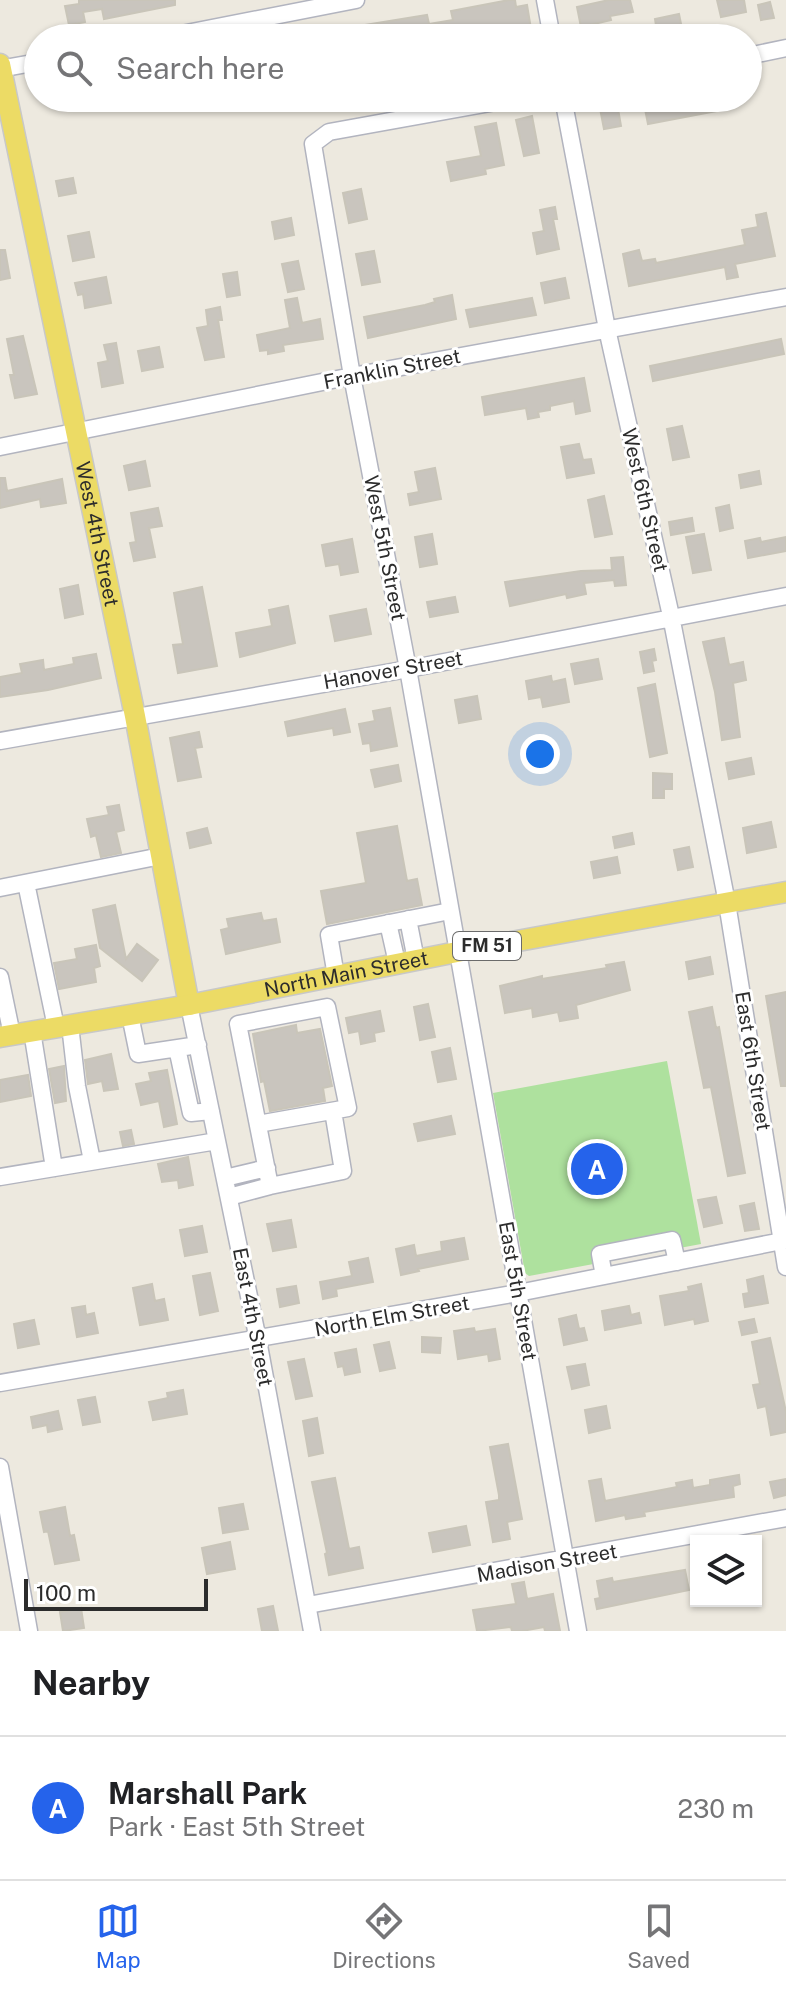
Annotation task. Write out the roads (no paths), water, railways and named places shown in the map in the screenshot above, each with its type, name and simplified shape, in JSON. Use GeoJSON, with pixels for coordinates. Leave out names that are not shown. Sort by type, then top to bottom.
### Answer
{"type":"FeatureCollection","features":[{"type":"Feature","properties":{"kind":"main road","name":"West 4th Street"},"geometry":{"type":"LineString","coordinates":[[0,68],[135,716],[189,1005]]}},
{"type":"Feature","properties":{"kind":"main road","name":"North Main Street"},"geometry":{"type":"LineString","coordinates":[[15,1034],[189,1005],[786,892]]}},
{"type":"Feature","properties":{"kind":"street"},"geometry":{"type":"LineString","coordinates":[[233,24],[356,0]]}},
{"type":"Feature","properties":{"kind":"street"},"geometry":{"type":"LineString","coordinates":[[545,0],[549,24]]}},
{"type":"Feature","properties":{"kind":"street"},"geometry":{"type":"LineString","coordinates":[[762,53],[786,48]]}},
{"type":"Feature","properties":{"kind":"street"},"geometry":{"type":"LineString","coordinates":[[0,68],[24,64]]}},
{"type":"Feature","properties":{"kind":"street","name":"West 5th Street"},"geometry":{"type":"LineString","coordinates":[[440,112],[329,132],[313,144],[457,952]]}},
{"type":"Feature","properties":{"kind":"street","name":"West 6th Street"},"geometry":{"type":"LineString","coordinates":[[566,112],[607,329],[671,616],[727,903]]}},
{"type":"Feature","properties":{"kind":"street","name":"Franklin Street"},"geometry":{"type":"LineString","coordinates":[[0,447],[352,376],[786,297]]}},
{"type":"Feature","properties":{"kind":"street","name":"Hanover Street"},"geometry":{"type":"LineString","coordinates":[[0,741],[408,669],[786,596]]}},
{"type":"Feature","properties":{"kind":"street"},"geometry":{"type":"LineString","coordinates":[[0,888],[161,856]]}},
{"type":"Feature","properties":{"kind":"street"},"geometry":{"type":"LineString","coordinates":[[26,883],[63,1026],[92,1161]]}},
{"type":"Feature","properties":{"kind":"street","name":"East 6th Street"},"geometry":{"type":"LineString","coordinates":[[727,903],[780,1187],[786,1267]]}},
{"type":"Feature","properties":{"kind":"street"},"geometry":{"type":"LineString","coordinates":[[336,976],[329,935],[450,911]]}},
{"type":"Feature","properties":{"kind":"street"},"geometry":{"type":"LineString","coordinates":[[406,962],[408,919]]}},
{"type":"Feature","properties":{"kind":"street"},"geometry":{"type":"LineString","coordinates":[[388,923],[406,962]]}},
{"type":"Feature","properties":{"kind":"street","name":"East 5th Street"},"geometry":{"type":"LineString","coordinates":[[457,952],[578,1631]]}},
{"type":"Feature","properties":{"kind":"street"},"geometry":{"type":"LineString","coordinates":[[0,977],[2,997],[54,1168]]}},
{"type":"Feature","properties":{"kind":"street"},"geometry":{"type":"LineString","coordinates":[[302,982],[310,1011]]}},
{"type":"Feature","properties":{"kind":"street","name":"East 4th Street"},"geometry":{"type":"LineString","coordinates":[[189,1005],[258,1340],[312,1631]]}},
{"type":"Feature","properties":{"kind":"street"},"geometry":{"type":"LineString","coordinates":[[258,1124],[348,1108],[327,1007],[238,1024],[270,1186]]}},
{"type":"Feature","properties":{"kind":"street"},"geometry":{"type":"LineString","coordinates":[[130,1015],[138,1054],[198,1045]]}},
{"type":"Feature","properties":{"kind":"street"},"geometry":{"type":"LineString","coordinates":[[177,1048],[191,1113],[211,1111]]}},
{"type":"Feature","properties":{"kind":"street"},"geometry":{"type":"LineString","coordinates":[[229,1197],[343,1171],[333,1111]]}},
{"type":"Feature","properties":{"kind":"street"},"geometry":{"type":"LineString","coordinates":[[0,1177],[217,1141]]}},
{"type":"Feature","properties":{"kind":"street"},"geometry":{"type":"LineString","coordinates":[[225,1178],[267,1168]]}},
{"type":"Feature","properties":{"kind":"street","name":"North Elm Street"},"geometry":{"type":"LineString","coordinates":[[0,1383],[518,1293],[782,1241]]}},
{"type":"Feature","properties":{"kind":"street"},"geometry":{"type":"LineString","coordinates":[[0,1467],[29,1631]]}},
{"type":"Feature","properties":{"kind":"street","name":"Madison Street"},"geometry":{"type":"LineString","coordinates":[[308,1605],[786,1518]]}},
{"type":"Feature","properties":{"kind":"place","name":"Marshall Park"},"geometry":{"type":"Point","coordinates":[597,1169]}}]}
